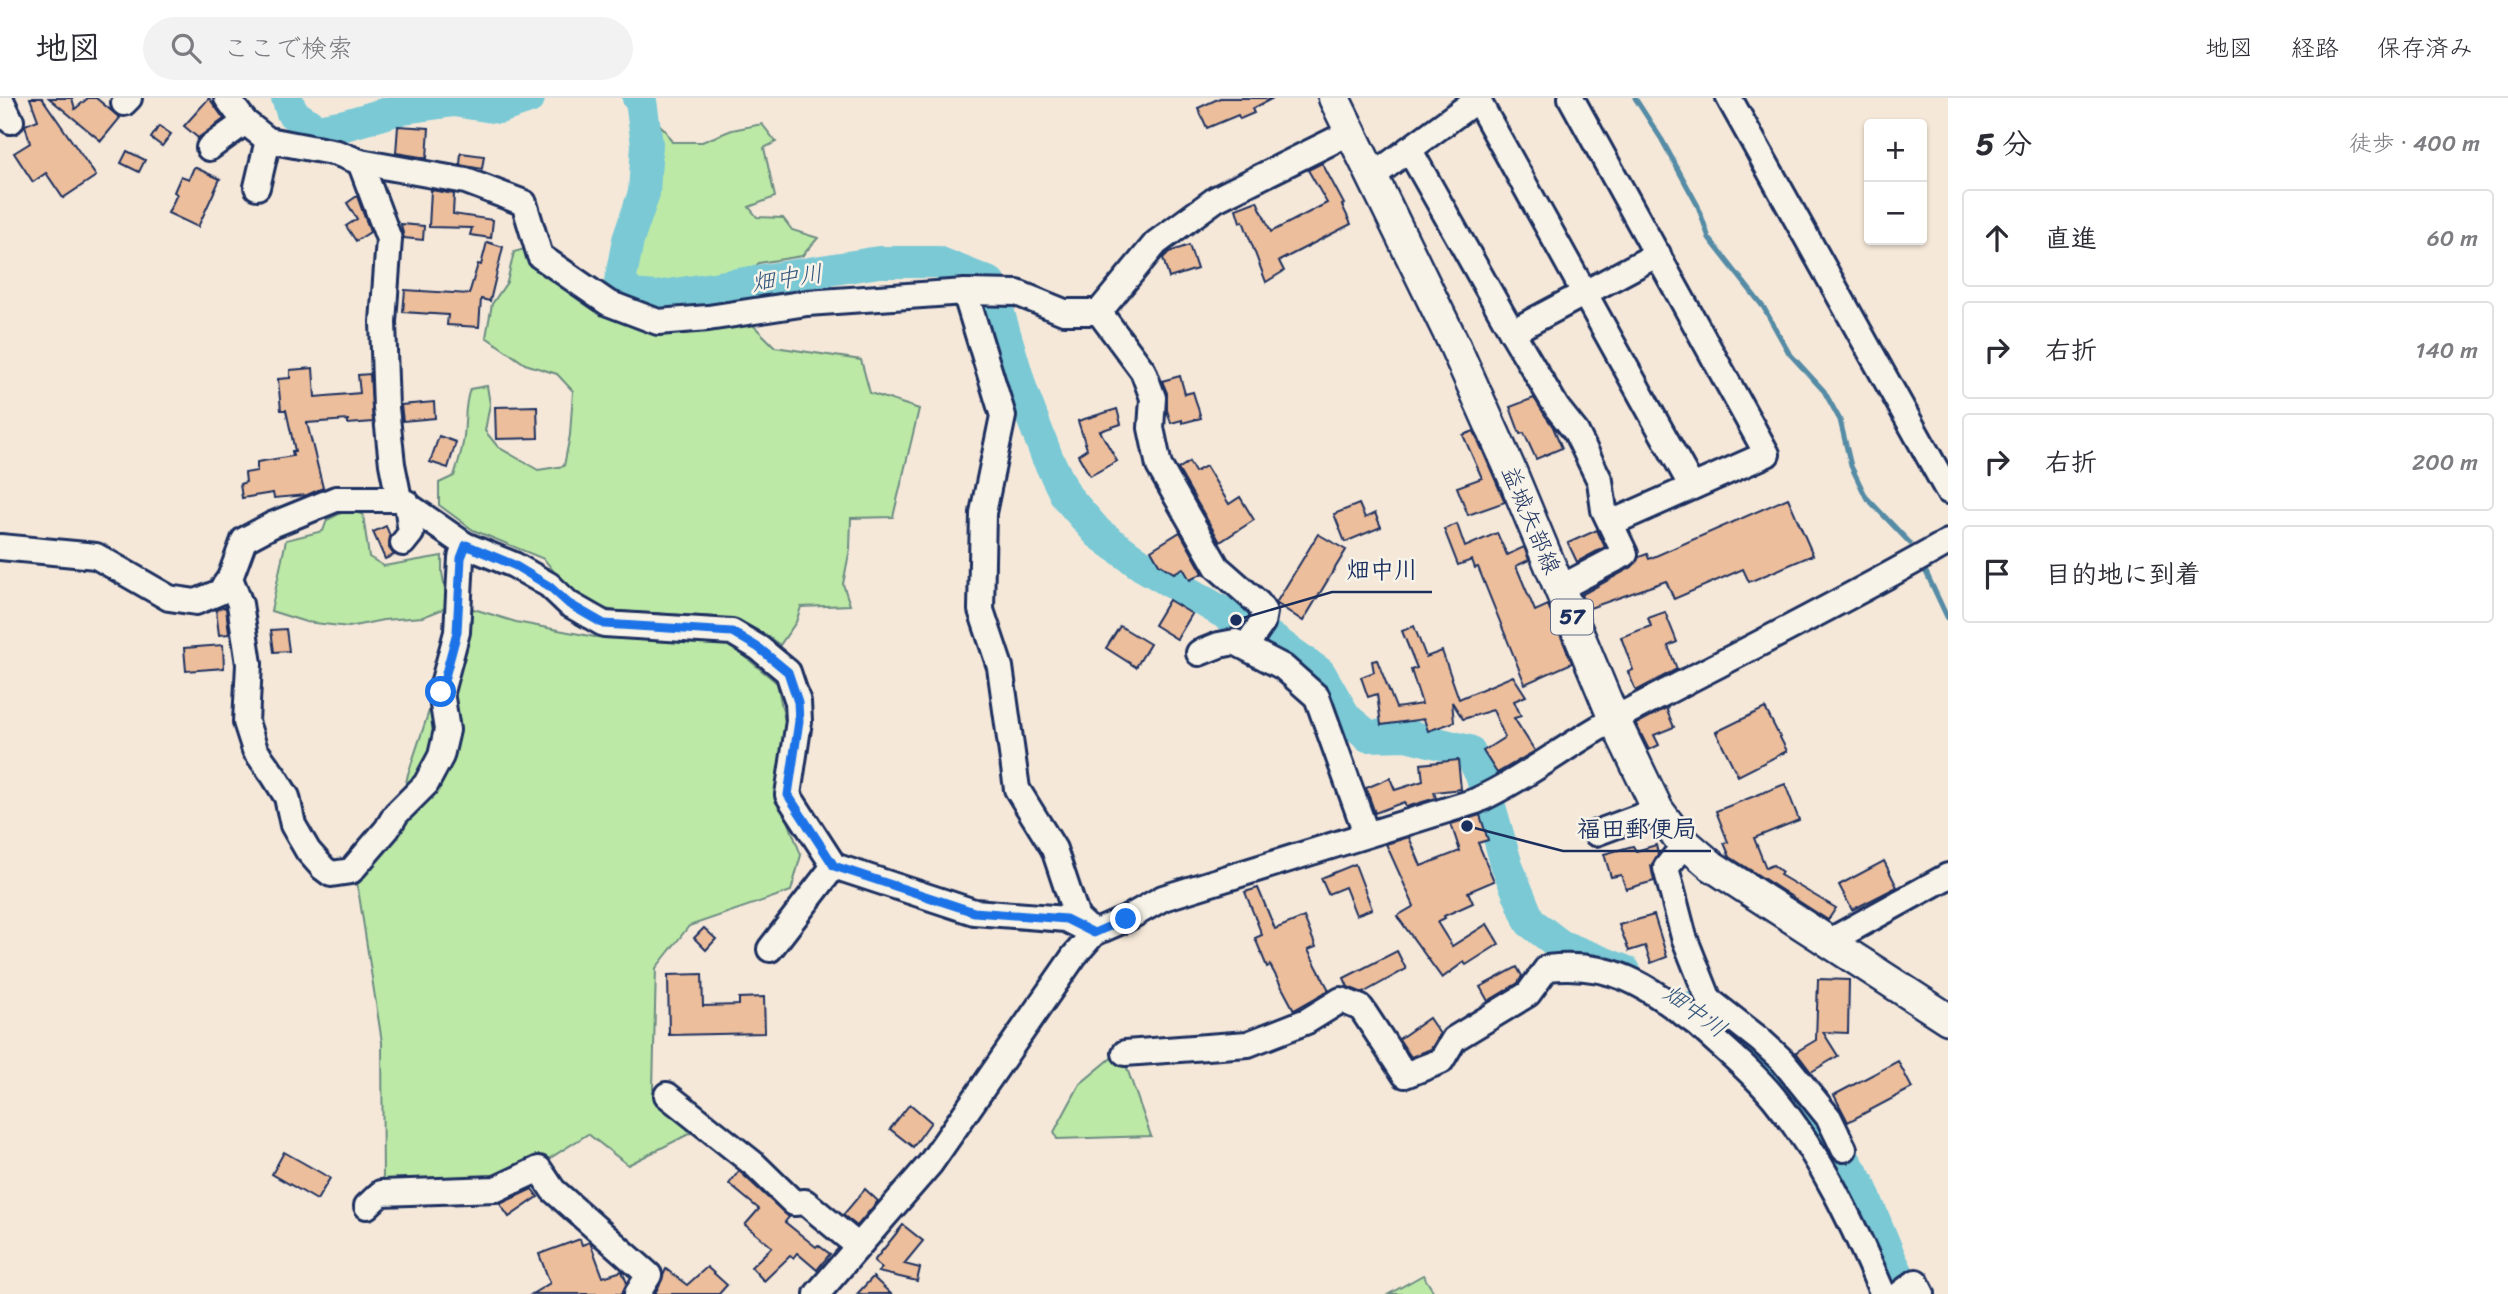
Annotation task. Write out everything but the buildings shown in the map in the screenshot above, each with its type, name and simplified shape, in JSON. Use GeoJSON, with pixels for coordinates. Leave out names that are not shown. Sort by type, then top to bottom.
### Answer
{"type":"FeatureCollection","features":[{"type":"Feature","properties":{"kind":"main road","name":"益城矢部線"},"geometry":{"type":"LineString","coordinates":[[1335,98],[1454,344],[1614,719],[1658,810],[1678,837],[1712,866],[1948,1019]]}},
{"type":"Feature","properties":{"kind":"street"},"geometry":{"type":"LineString","coordinates":[[0,98],[11,121]]}},
{"type":"Feature","properties":{"kind":"street"},"geometry":{"type":"LineString","coordinates":[[227,98],[245,122],[268,140],[337,153],[360,162],[466,181],[524,203],[540,256],[608,303],[658,322],[708,318],[807,303],[969,292],[1017,293],[1064,312],[1099,312]]}},
{"type":"Feature","properties":{"kind":"street"},"geometry":{"type":"LineString","coordinates":[[1570,98],[1768,454],[1611,523]]}},
{"type":"Feature","properties":{"kind":"street"},"geometry":{"type":"LineString","coordinates":[[1728,98],[1948,491]]}},
{"type":"Feature","properties":{"kind":"street"},"geometry":{"type":"LineString","coordinates":[[1373,176],[1478,99],[1692,487]]}},
{"type":"Feature","properties":{"kind":"street"},"geometry":{"type":"LineString","coordinates":[[209,148],[245,122]]}},
{"type":"Feature","properties":{"kind":"street"},"geometry":{"type":"LineString","coordinates":[[1099,312],[1156,243],[1216,199],[1351,132]]}},
{"type":"Feature","properties":{"kind":"street"},"geometry":{"type":"LineString","coordinates":[[257,187],[268,140]]}},
{"type":"Feature","properties":{"kind":"street"},"geometry":{"type":"LineString","coordinates":[[1409,149],[1512,332],[1557,408],[1576,432],[1600,481],[1604,510],[1625,554],[1560,588]]}},
{"type":"Feature","properties":{"kind":"street"},"geometry":{"type":"LineString","coordinates":[[360,162],[389,239],[383,323],[386,408],[392,464],[411,533],[402,543]]}},
{"type":"Feature","properties":{"kind":"street"},"geometry":{"type":"LineString","coordinates":[[1512,332],[1658,254]]}},
{"type":"Feature","properties":{"kind":"street"},"geometry":{"type":"LineString","coordinates":[[969,292],[1003,416],[983,513],[981,610],[1000,667],[1017,789],[1054,849],[1077,918],[1094,933]]}},
{"type":"Feature","properties":{"kind":"street"},"geometry":{"type":"LineString","coordinates":[[1099,312],[1143,371],[1153,398],[1151,428],[1159,466],[1217,567],[1258,603],[1264,612],[1253,637]]}},
{"type":"Feature","properties":{"kind":"street"},"geometry":{"type":"LineString","coordinates":[[0,547],[96,556],[169,598],[196,602],[220,592],[230,578],[244,540],[272,525],[336,499],[403,501],[466,545],[514,565],[549,586],[569,604],[604,624],[732,632],[759,648],[788,672],[798,702],[799,721],[788,795],[834,866],[974,912],[1066,919],[1094,933]]}},
{"type":"Feature","properties":{"kind":"street"},"geometry":{"type":"LineString","coordinates":[[817,1294],[930,1164],[1025,1024],[1094,933],[1163,898],[1476,801],[1506,787],[1614,719],[1850,598],[1948,542]]}},
{"type":"Feature","properties":{"kind":"street"},"geometry":{"type":"LineString","coordinates":[[230,578],[240,604],[250,664],[246,722],[254,750],[287,797],[293,825],[308,851],[331,874],[351,870],[387,829],[396,814],[426,784],[441,756],[447,730],[441,692],[457,632],[461,558],[466,545]]}},
{"type":"Feature","properties":{"kind":"street"},"geometry":{"type":"LineString","coordinates":[[1199,653],[1253,637]]}},
{"type":"Feature","properties":{"kind":"street"},"geometry":{"type":"LineString","coordinates":[[1253,637],[1317,697],[1366,833]]}},
{"type":"Feature","properties":{"kind":"street"},"geometry":{"type":"LineString","coordinates":[[1596,833],[1658,810]]}},
{"type":"Feature","properties":{"kind":"street"},"geometry":{"type":"LineString","coordinates":[[1685,844],[1666,868],[1684,937],[1709,1000],[1704,1014]]}},
{"type":"Feature","properties":{"kind":"street"},"geometry":{"type":"LineString","coordinates":[[770,948],[834,866]]}},
{"type":"Feature","properties":{"kind":"street"},"geometry":{"type":"LineString","coordinates":[[1830,941],[1948,876]]}},
{"type":"Feature","properties":{"kind":"street"},"geometry":{"type":"LineString","coordinates":[[1125,1053],[1248,1044],[1307,1021],[1340,1000],[1361,1008],[1405,1075],[1441,1061],[1454,1039],[1528,994],[1547,968],[1574,965],[1603,969],[1624,976],[1660,996],[1759,1039],[1783,1061],[1829,1118],[1844,1149]]}},
{"type":"Feature","properties":{"kind":"street"},"geometry":{"type":"LineString","coordinates":[[1704,1014],[1816,1154],[1850,1217],[1883,1294]]}},
{"type":"Feature","properties":{"kind":"street"},"geometry":{"type":"LineString","coordinates":[[667,1096],[755,1165],[794,1203],[805,1202],[858,1247]]}},
{"type":"Feature","properties":{"kind":"street"},"geometry":{"type":"LineString","coordinates":[[367,1206],[381,1193],[496,1189],[538,1169],[553,1190],[649,1275],[637,1294]]}},
{"type":"Feature","properties":{"kind":"green space"},"geometry":{"type":"Polygon","coordinates":[[[657,122],[672,142],[702,142],[732,130],[762,124],[776,142],[764,148],[775,197],[749,207],[757,217],[783,218],[792,230],[818,238],[802,256],[759,263],[745,277],[655,292],[635,292],[626,279],[655,155],[654,127],[657,122]]]}},
{"type":"Feature","properties":{"kind":"green space"},"geometry":{"type":"Polygon","coordinates":[[[531,247],[614,317],[648,332],[749,321],[775,347],[861,360],[870,393],[919,409],[893,517],[851,518],[850,549],[843,584],[850,605],[801,607],[796,622],[780,645],[742,622],[717,617],[615,611],[592,606],[564,584],[544,559],[473,530],[439,505],[439,483],[454,476],[460,456],[470,389],[487,386],[490,404],[485,431],[498,447],[538,470],[564,466],[570,435],[573,391],[557,374],[525,364],[486,337],[492,304],[507,282],[514,252],[531,247]]]}},
{"type":"Feature","properties":{"kind":"green space"},"geometry":{"type":"Polygon","coordinates":[[[349,509],[363,515],[369,557],[384,566],[442,556],[448,607],[423,617],[383,620],[349,627],[306,622],[271,611],[286,540],[323,531],[327,520],[349,509]]]}},
{"type":"Feature","properties":{"kind":"green space"},"geometry":{"type":"Polygon","coordinates":[[[464,606],[516,622],[595,637],[730,644],[777,683],[786,727],[779,797],[801,855],[791,891],[689,926],[656,968],[653,1089],[691,1133],[628,1165],[588,1134],[547,1160],[484,1184],[383,1183],[382,1042],[357,882],[393,841],[408,774],[464,606]]]}},
{"type":"Feature","properties":{"kind":"green space"},"geometry":{"type":"Polygon","coordinates":[[[1115,1055],[1124,1060],[1151,1136],[1057,1139],[1054,1132],[1080,1084],[1115,1055]]]}},
{"type":"Feature","properties":{"kind":"green space"},"geometry":{"type":"Polygon","coordinates":[[[1423,1275],[1435,1294],[1389,1294],[1423,1275]]]}},
{"type":"Feature","properties":{"kind":"waterway","name":"畑中川"},"geometry":{"type":"LineString","coordinates":[[287,98],[292,113],[317,130],[404,108],[454,101],[499,108],[529,98]]}},
{"type":"Feature","properties":{"kind":"waterway","name":"畑中川"},"geometry":{"type":"LineString","coordinates":[[638,98],[641,101],[647,144],[644,193],[628,240],[620,282],[632,295],[656,297],[879,262],[938,262],[990,283],[1022,391],[1047,457],[1066,496],[1098,533],[1143,566],[1268,636],[1320,673],[1346,718],[1368,736],[1406,735],[1469,751],[1481,775],[1507,866],[1530,922],[1560,945],[1625,971]]}},
{"type":"Feature","properties":{"kind":"waterway"},"geometry":{"type":"LineString","coordinates":[[1635,98],[1662,140],[1698,206],[1709,238],[1764,308],[1789,353],[1824,391],[1840,420],[1851,466],[1866,497],[1910,543]]}},
{"type":"Feature","properties":{"kind":"waterway"},"geometry":{"type":"LineString","coordinates":[[1925,570],[1948,619]]}},
{"type":"Feature","properties":{"kind":"waterway","name":"畑中川"},"geometry":{"type":"LineString","coordinates":[[1691,1007],[1731,1037],[1815,1111],[1859,1183],[1908,1294]]}},
{"type":"Feature","properties":{"kind":"place","name":"畑中川"},"geometry":{"type":"Point","coordinates":[1236,620]}},
{"type":"Feature","properties":{"kind":"place","name":"福田郵便局"},"geometry":{"type":"Point","coordinates":[1467,826]}},
{"type":"Feature","properties":{"kind":"route"},"geometry":{"type":"LineString","coordinates":[[441,692],[457,632],[461,558],[466,545],[514,565],[549,586],[569,604],[604,624],[732,632],[759,648],[788,672],[798,702],[799,721],[788,795],[834,866],[974,912],[1066,919],[1094,933],[1126,919]]}}]}
